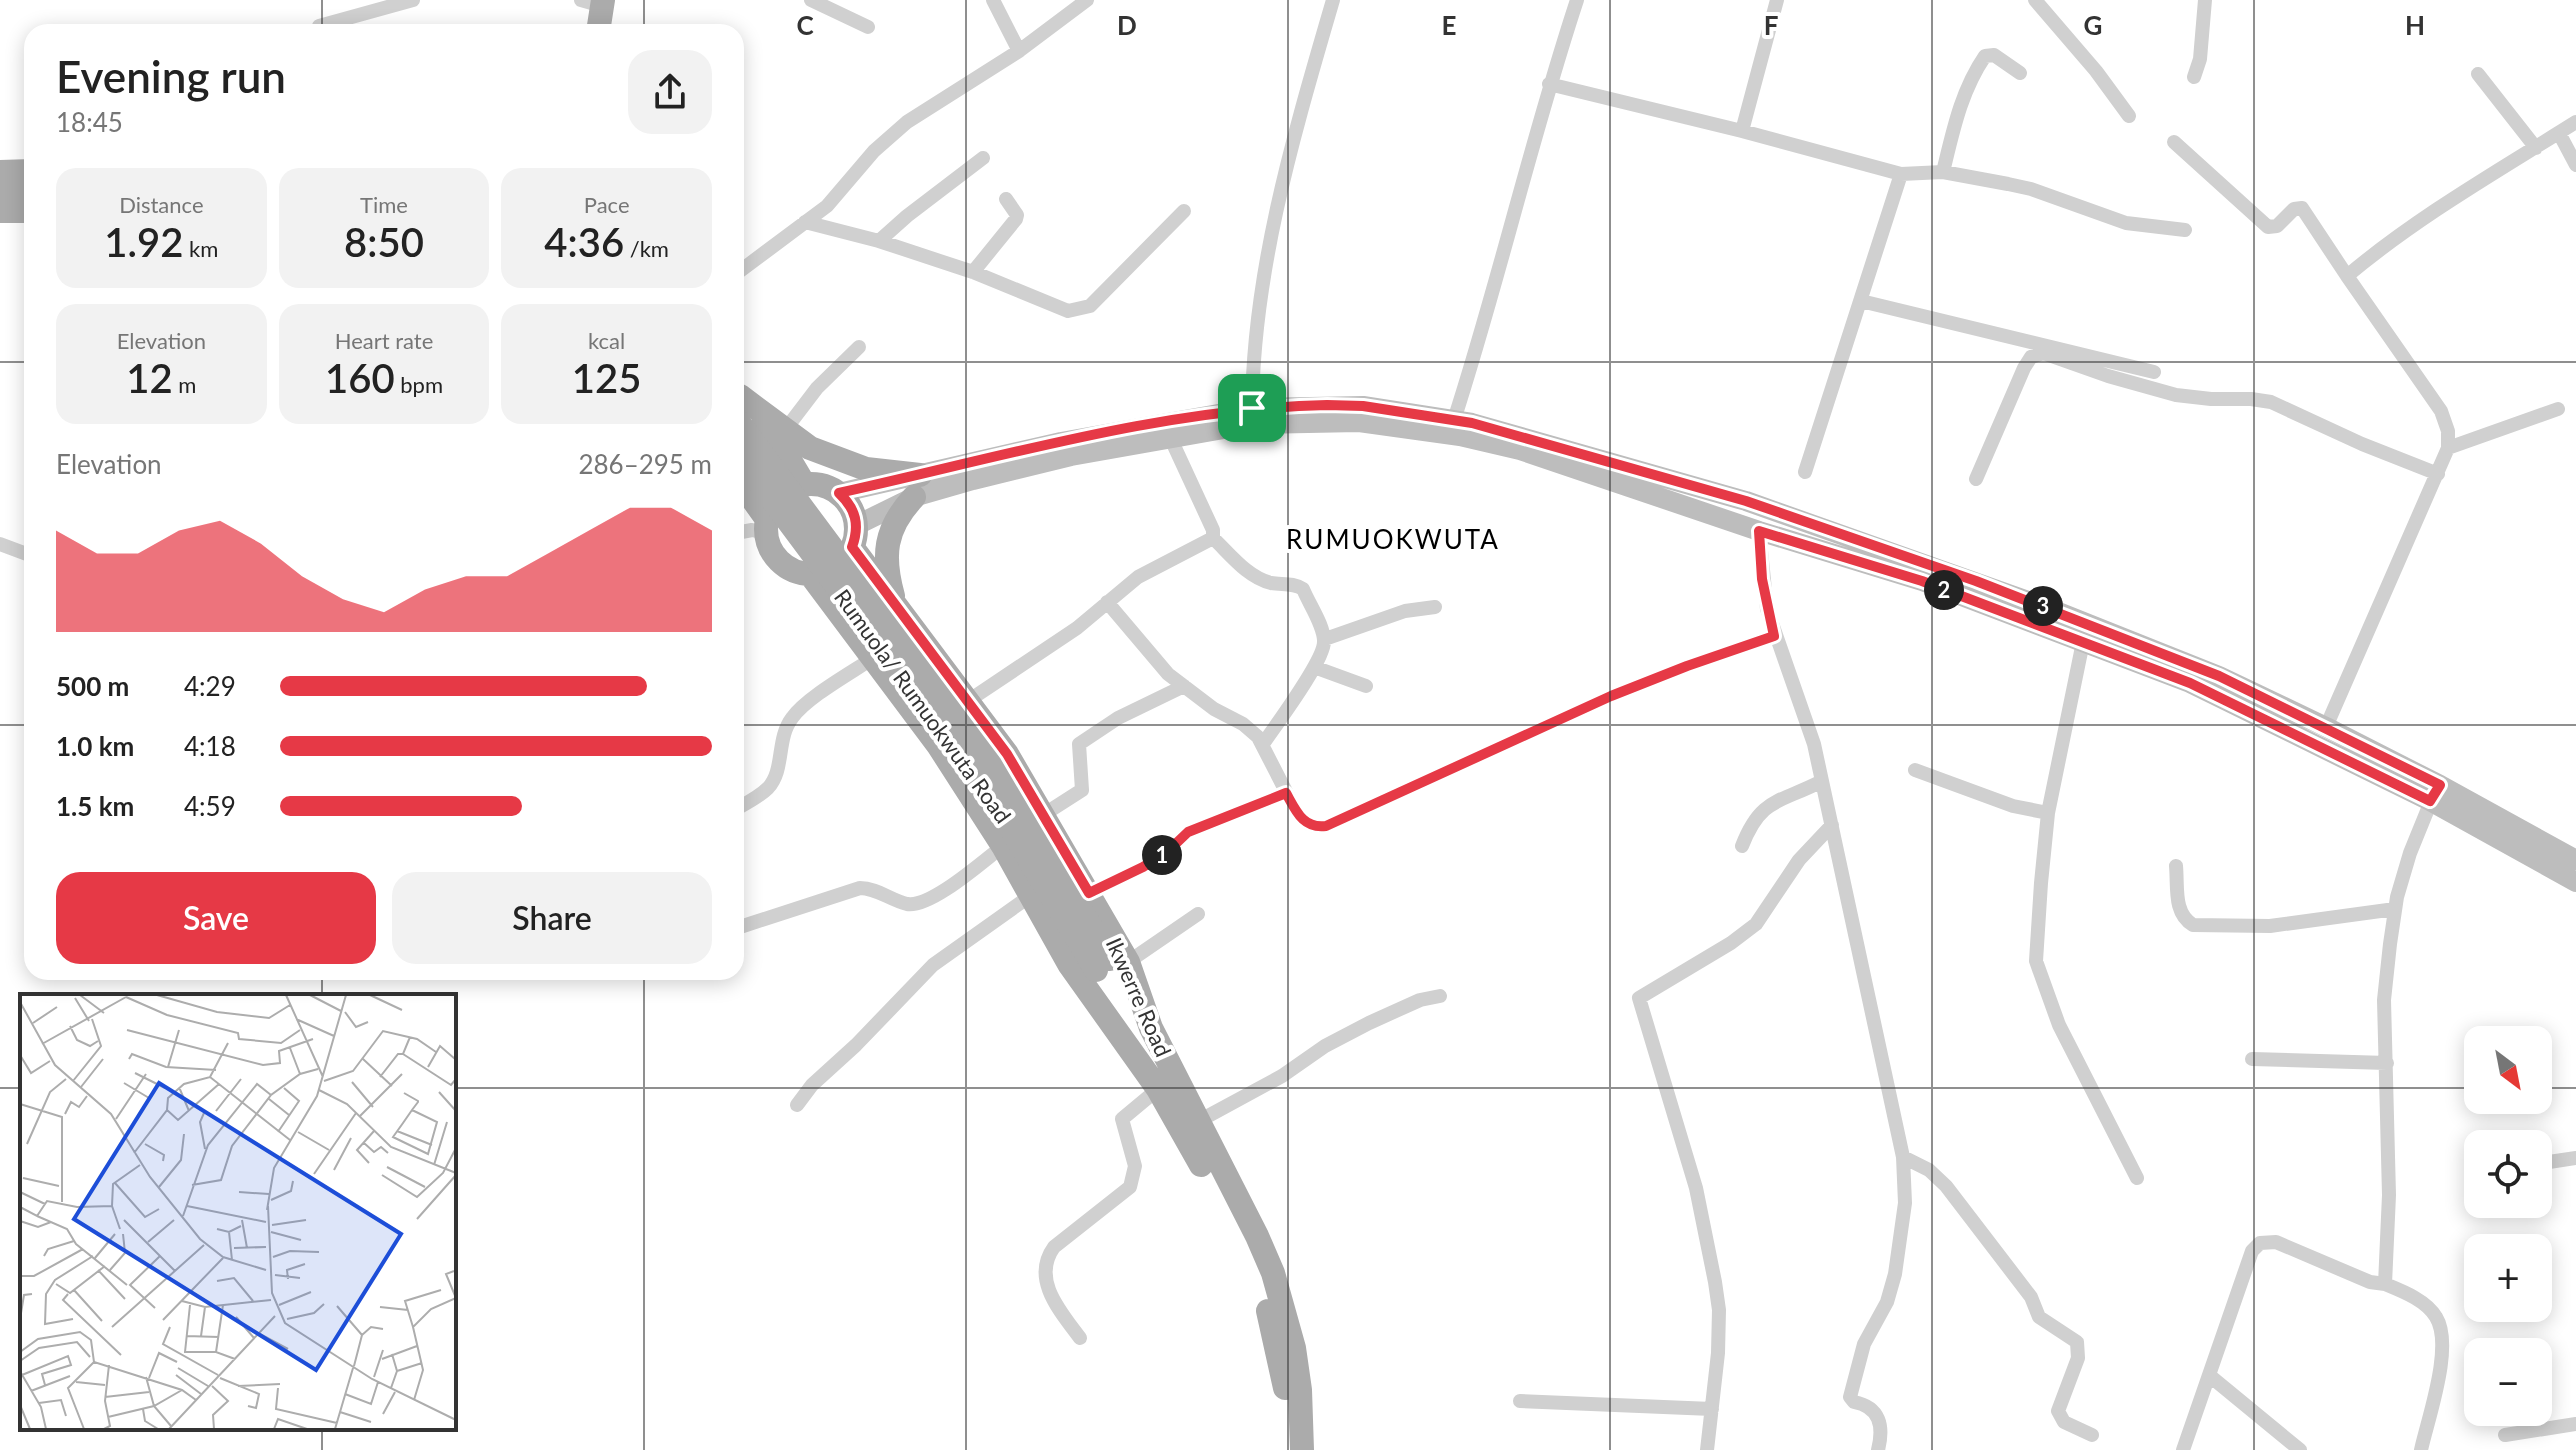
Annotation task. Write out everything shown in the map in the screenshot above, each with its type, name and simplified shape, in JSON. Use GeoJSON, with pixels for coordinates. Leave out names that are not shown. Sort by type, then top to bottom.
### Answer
{"type":"FeatureCollection","features":[{"type":"Feature","properties":{"kind":"main road"},"geometry":{"type":"LineString","coordinates":[[599,24],[601,2]]}},
{"type":"Feature","properties":{"kind":"main road"},"geometry":{"type":"LineString","coordinates":[[601,2],[611,24]]}},
{"type":"Feature","properties":{"kind":"main road"},"geometry":{"type":"LineString","coordinates":[[0,172],[24,171]]}},
{"type":"Feature","properties":{"kind":"main road"},"geometry":{"type":"LineString","coordinates":[[0,190],[24,189]]}},
{"type":"Feature","properties":{"kind":"main road"},"geometry":{"type":"LineString","coordinates":[[0,211],[24,211]]}},
{"type":"Feature","properties":{"kind":"main road"},"geometry":{"type":"LineString","coordinates":[[0,226],[24,226]]}},
{"type":"Feature","properties":{"kind":"main road"},"geometry":{"type":"LineString","coordinates":[[744,406],[810,448],[917,486]]}},
{"type":"Feature","properties":{"kind":"main road"},"geometry":{"type":"LineString","coordinates":[[744,489],[766,526],[771,551],[792,570],[810,574],[837,566],[855,536],[917,486],[1061,442],[1252,416],[1363,406],[1454,420],[1746,501],[1976,581],[2219,676],[2326,727],[2576,882]]}},
{"type":"Feature","properties":{"kind":"main road"},"geometry":{"type":"LineString","coordinates":[[744,409],[785,452],[804,484]]}},
{"type":"Feature","properties":{"kind":"main road","name":"Rumuola/ Rumuokwuta Road"},"geometry":{"type":"LineString","coordinates":[[744,412],[1013,798],[1111,964]]}},
{"type":"Feature","properties":{"kind":"main road"},"geometry":{"type":"LineString","coordinates":[[839,493],[917,486],[1029,466],[1170,437],[1252,416],[1359,422],[1460,436],[1520,450],[1759,531],[1922,581],[2083,642],[2190,683],[2576,860]]}},
{"type":"Feature","properties":{"kind":"main road","name":"Rumuola/ Rumuokwuta Road"},"geometry":{"type":"LineString","coordinates":[[744,462],[983,782],[1111,964]]}},
{"type":"Feature","properties":{"kind":"main road"},"geometry":{"type":"LineString","coordinates":[[766,526],[779,498],[786,491],[804,484],[822,485],[839,493],[852,507],[855,536]]}},
{"type":"Feature","properties":{"kind":"main road"},"geometry":{"type":"LineString","coordinates":[[895,607],[887,572],[888,543],[900,512],[917,486]]}},
{"type":"Feature","properties":{"kind":"main road","name":"Ikwerre Road"},"geometry":{"type":"LineString","coordinates":[[855,536],[895,607],[932,650],[1007,754],[1089,893],[1111,964],[1151,1028],[1257,1236],[1283,1304],[1294,1348],[1300,1390],[1302,1450]]}},
{"type":"Feature","properties":{"kind":"main road","name":"Ikwerre Road"},"geometry":{"type":"LineString","coordinates":[[810,574],[938,745],[1003,846],[1069,964],[1158,1089],[1232,1221],[1267,1306],[1286,1397],[1286,1450]]}},
{"type":"Feature","properties":{"kind":"main road"},"geometry":{"type":"LineString","coordinates":[[1111,964],[1125,1040]]}},
{"type":"Feature","properties":{"kind":"street"},"geometry":{"type":"LineString","coordinates":[[326,24],[413,0]]}},
{"type":"Feature","properties":{"kind":"street"},"geometry":{"type":"LineString","coordinates":[[811,0],[868,27]]}},
{"type":"Feature","properties":{"kind":"street"},"geometry":{"type":"LineString","coordinates":[[993,0],[1019,51]]}},
{"type":"Feature","properties":{"kind":"street"},"geometry":{"type":"LineString","coordinates":[[744,268],[844,189],[874,151],[907,122],[1019,51],[1087,0]]}},
{"type":"Feature","properties":{"kind":"street"},"geometry":{"type":"LineString","coordinates":[[1252,416],[1253,360],[1269,254],[1299,114],[1333,0]]}},
{"type":"Feature","properties":{"kind":"street"},"geometry":{"type":"LineString","coordinates":[[1454,420],[1483,332],[1549,84],[1577,0]]}},
{"type":"Feature","properties":{"kind":"street"},"geometry":{"type":"LineString","coordinates":[[1742,131],[1777,0]]}},
{"type":"Feature","properties":{"kind":"street"},"geometry":{"type":"LineString","coordinates":[[2035,0],[2086,59],[2129,116]]}},
{"type":"Feature","properties":{"kind":"street"},"geometry":{"type":"LineString","coordinates":[[2194,77],[2200,59],[2205,0]]}},
{"type":"Feature","properties":{"kind":"street"},"geometry":{"type":"LineString","coordinates":[[1943,172],[1958,112],[1972,75],[1985,56],[1994,55],[2020,73]]}},
{"type":"Feature","properties":{"kind":"street"},"geometry":{"type":"LineString","coordinates":[[2478,74],[2536,148]]}},
{"type":"Feature","properties":{"kind":"street"},"geometry":{"type":"LineString","coordinates":[[1549,84],[1901,174],[1943,172],[2031,189],[2126,223],[2185,230]]}},
{"type":"Feature","properties":{"kind":"street"},"geometry":{"type":"LineString","coordinates":[[2347,276],[2427,216],[2576,122]]}},
{"type":"Feature","properties":{"kind":"street"},"geometry":{"type":"LineString","coordinates":[[2559,133],[2576,165]]}},
{"type":"Feature","properties":{"kind":"street"},"geometry":{"type":"LineString","coordinates":[[2174,142],[2268,227],[2277,226],[2294,209],[2302,208],[2441,411],[2448,431],[2448,448],[2438,474],[2326,727]]}},
{"type":"Feature","properties":{"kind":"street"},"geometry":{"type":"LineString","coordinates":[[879,241],[983,158]]}},
{"type":"Feature","properties":{"kind":"street"},"geometry":{"type":"LineString","coordinates":[[1805,472],[1901,174]]}},
{"type":"Feature","properties":{"kind":"street"},"geometry":{"type":"LineString","coordinates":[[973,272],[1016,219],[1017,215],[1006,199]]}},
{"type":"Feature","properties":{"kind":"street"},"geometry":{"type":"LineString","coordinates":[[805,222],[879,241],[973,272],[1068,311],[1090,306],[1184,211]]}},
{"type":"Feature","properties":{"kind":"street"},"geometry":{"type":"LineString","coordinates":[[1861,301],[2154,372]]}},
{"type":"Feature","properties":{"kind":"street"},"geometry":{"type":"LineString","coordinates":[[785,430],[817,388],[859,347]]}},
{"type":"Feature","properties":{"kind":"street"},"geometry":{"type":"LineString","coordinates":[[1976,479],[2024,368],[2031,357],[2043,353],[2176,395],[2271,402],[2362,444],[2438,474]]}},
{"type":"Feature","properties":{"kind":"street"},"geometry":{"type":"LineString","coordinates":[[2448,448],[2558,409]]}},
{"type":"Feature","properties":{"kind":"street"},"geometry":{"type":"LineString","coordinates":[[1170,437],[1213,530],[1213,538],[1254,576],[1271,583],[1297,585],[1303,589],[1325,639],[1314,667],[1263,744]]}},
{"type":"Feature","properties":{"kind":"street"},"geometry":{"type":"LineString","coordinates":[[744,532],[766,526]]}},
{"type":"Feature","properties":{"kind":"street"},"geometry":{"type":"LineString","coordinates":[[1759,531],[1762,579],[1774,636],[1814,744],[1903,1157],[1905,1203],[1895,1274],[1887,1302],[1864,1344],[1850,1397],[1854,1402],[1874,1409],[1880,1419],[1878,1450]]}},
{"type":"Feature","properties":{"kind":"street"},"geometry":{"type":"LineString","coordinates":[[968,701],[1077,628],[1138,577],[1213,538]]}},
{"type":"Feature","properties":{"kind":"street"},"geometry":{"type":"LineString","coordinates":[[0,544],[24,553]]}},
{"type":"Feature","properties":{"kind":"street"},"geometry":{"type":"LineString","coordinates":[[1107,602],[1149,653],[1184,686],[1258,737],[1303,821],[1315,827],[1326,826],[1611,696],[1774,636]]}},
{"type":"Feature","properties":{"kind":"street"},"geometry":{"type":"LineString","coordinates":[[1325,639],[1405,611],[1435,607]]}},
{"type":"Feature","properties":{"kind":"street"},"geometry":{"type":"LineString","coordinates":[[2083,642],[2048,813],[2036,961],[2059,1025],[2137,1178]]}},
{"type":"Feature","properties":{"kind":"street"},"geometry":{"type":"LineString","coordinates":[[744,804],[769,787],[777,773],[781,738],[800,708],[873,658]]}},
{"type":"Feature","properties":{"kind":"street"},"geometry":{"type":"LineString","coordinates":[[1314,667],[1366,686]]}},
{"type":"Feature","properties":{"kind":"street"},"geometry":{"type":"LineString","coordinates":[[1043,815],[1082,790],[1079,744],[1118,718],[1184,686]]}},
{"type":"Feature","properties":{"kind":"street"},"geometry":{"type":"LineString","coordinates":[[1915,770],[2013,806],[2048,813]]}},
{"type":"Feature","properties":{"kind":"street"},"geometry":{"type":"LineString","coordinates":[[1742,846],[1756,816],[1772,801],[1797,794],[1822,781]]}},
{"type":"Feature","properties":{"kind":"street"},"geometry":{"type":"LineString","coordinates":[[1089,893],[1143,867],[1167,852],[1188,832],[1286,793]]}},
{"type":"Feature","properties":{"kind":"street"},"geometry":{"type":"LineString","coordinates":[[2385,1284],[2389,1195],[2384,1000],[2395,909],[2410,853],[2435,793]]}},
{"type":"Feature","properties":{"kind":"street"},"geometry":{"type":"LineString","coordinates":[[1707,1450],[1718,1353],[1719,1310],[1708,1238],[1676,1118],[1639,998],[1731,943],[1756,924],[1799,860],[1832,825]]}},
{"type":"Feature","properties":{"kind":"street"},"geometry":{"type":"LineString","coordinates":[[744,926],[860,888],[868,888],[909,904],[918,903],[942,891],[1003,846]]}},
{"type":"Feature","properties":{"kind":"street"},"geometry":{"type":"LineString","coordinates":[[2176,866],[2179,908],[2185,920],[2193,925],[2270,926],[2395,909]]}},
{"type":"Feature","properties":{"kind":"street"},"geometry":{"type":"LineString","coordinates":[[797,1105],[812,1085],[856,1045],[933,965],[1030,896]]}},
{"type":"Feature","properties":{"kind":"street"},"geometry":{"type":"LineString","coordinates":[[1111,964],[1198,914]]}},
{"type":"Feature","properties":{"kind":"street"},"geometry":{"type":"LineString","coordinates":[[1197,1122],[1282,1076],[1336,1040],[1420,1000],[1440,996]]}},
{"type":"Feature","properties":{"kind":"street"},"geometry":{"type":"LineString","coordinates":[[2252,1059],[2387,1063]]}},
{"type":"Feature","properties":{"kind":"street"},"geometry":{"type":"LineString","coordinates":[[1080,1338],[1053,1300],[1044,1268],[1054,1247],[1130,1187],[1135,1166],[1122,1119],[1158,1089]]}},
{"type":"Feature","properties":{"kind":"street"},"geometry":{"type":"LineString","coordinates":[[1903,1157],[1929,1170],[1946,1186],[2031,1297],[2039,1317],[2077,1342],[2078,1358],[2058,1411],[2064,1422],[2092,1435]]}},
{"type":"Feature","properties":{"kind":"street"},"geometry":{"type":"LineString","coordinates":[[2552,1162],[2576,1158]]}},
{"type":"Feature","properties":{"kind":"street"},"geometry":{"type":"LineString","coordinates":[[2183,1450],[2252,1251],[2260,1243],[2276,1242],[2370,1282],[2385,1284],[2411,1295],[2437,1318],[2443,1338],[2421,1450]]}},
{"type":"Feature","properties":{"kind":"street"},"geometry":{"type":"LineString","coordinates":[[2210,1376],[2300,1450]]}},
{"type":"Feature","properties":{"kind":"street"},"geometry":{"type":"LineString","coordinates":[[1520,1401],[1712,1409]]}},
{"type":"Feature","properties":{"kind":"street"},"geometry":{"type":"LineString","coordinates":[[2505,1435],[2576,1424]]}},
{"type":"Feature","properties":{"kind":"district","name":"RUMUOKWUTA"},"geometry":{"type":"Point","coordinates":[1393,539]}},
{"type":"Feature","properties":{"kind":"route"},"geometry":{"type":"LineString","coordinates":[[1363,406],[1472,423],[1746,501],[1976,581],[2219,676],[2440,785],[2430,801],[2190,683],[1922,581],[1759,531],[1762,579],[1774,636],[1611,696],[1326,826],[1310,826],[1303,821],[1286,793],[1188,832],[1167,852],[1143,867],[1089,893],[1007,754],[852,547],[857,535],[855,516],[852,507],[839,493],[1061,442],[1252,408],[1363,406]]}}]}
